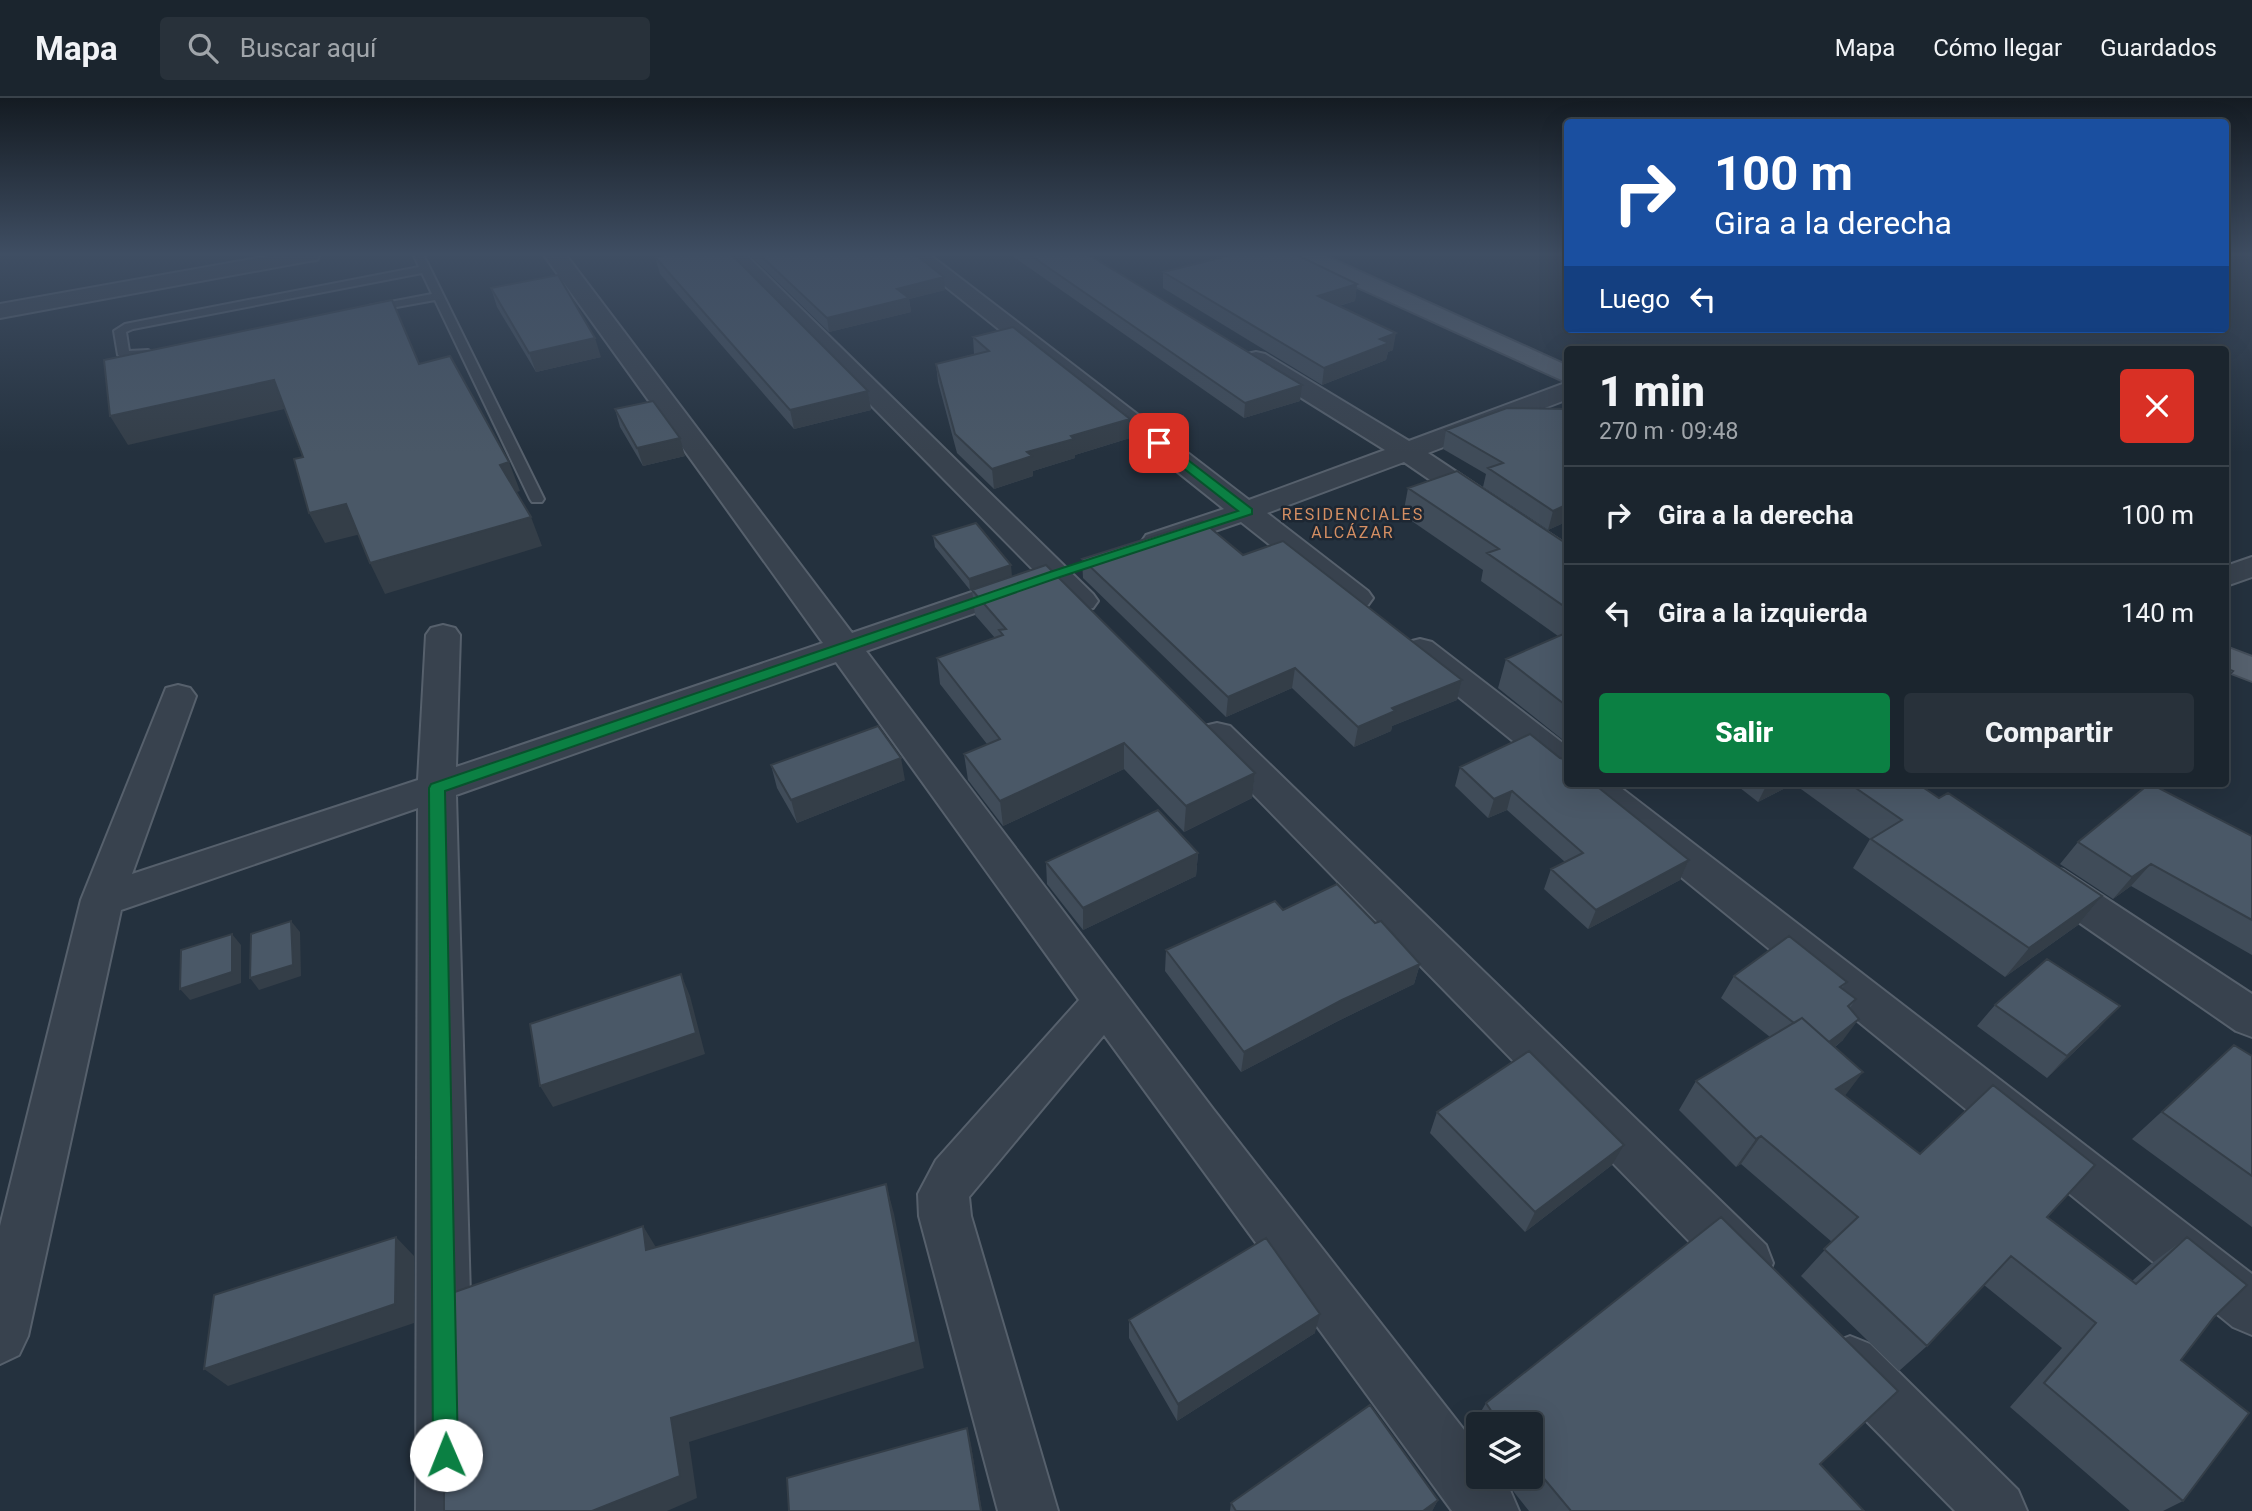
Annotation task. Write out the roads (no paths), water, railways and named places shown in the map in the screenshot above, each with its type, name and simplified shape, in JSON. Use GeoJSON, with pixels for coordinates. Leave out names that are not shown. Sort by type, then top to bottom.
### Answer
{"type":"FeatureCollection","features":[{"type":"Feature","properties":{"kind":"main road"},"geometry":{"type":"LineString","coordinates":[[1450,321],[1564,373]]}},
{"type":"Feature","properties":{"kind":"main road"},"geometry":{"type":"LineString","coordinates":[[2229,659],[2252,670]]}},
{"type":"Feature","properties":{"kind":"street"},"geometry":{"type":"LineString","coordinates":[[604,321],[1106,1001],[1489,1511]]}},
{"type":"Feature","properties":{"kind":"street"},"geometry":{"type":"LineString","coordinates":[[800,321],[1105,624]]}},
{"type":"Feature","properties":{"kind":"street"},"geometry":{"type":"LineString","coordinates":[[1002,321],[1564,763]]}},
{"type":"Feature","properties":{"kind":"street"},"geometry":{"type":"LineString","coordinates":[[1230,342],[1407,452],[1564,557]]}},
{"type":"Feature","properties":{"kind":"street"},"geometry":{"type":"LineString","coordinates":[[1132,550],[1247,512],[1564,391]]}},
{"type":"Feature","properties":{"kind":"street"},"geometry":{"type":"LineString","coordinates":[[102,900],[1094,562]]}},
{"type":"Feature","properties":{"kind":"street"},"geometry":{"type":"LineString","coordinates":[[2229,576],[2252,566]]}},
{"type":"Feature","properties":{"kind":"street"},"geometry":{"type":"LineString","coordinates":[[443,635],[437,788],[446,1511]]}},
{"type":"Feature","properties":{"kind":"street"},"geometry":{"type":"LineString","coordinates":[[0,1336],[102,900],[178,696]]}},
{"type":"Feature","properties":{"kind":"street"},"geometry":{"type":"LineString","coordinates":[[1194,713],[1769,1284]]}},
{"type":"Feature","properties":{"kind":"street"},"geometry":{"type":"LineString","coordinates":[[1595,787],[2252,1308]]}},
{"type":"Feature","properties":{"kind":"street"},"geometry":{"type":"LineString","coordinates":[[2016,858],[2252,1018]]}},
{"type":"Feature","properties":{"kind":"street"},"geometry":{"type":"LineString","coordinates":[[1028,1511],[945,1216],[943,1194],[954,1177],[1106,1001]]}},
{"type":"Feature","properties":{"kind":"street"},"geometry":{"type":"LineString","coordinates":[[1829,1343],[1997,1511]]}},
{"type":"Feature","properties":{"kind":"lane"},"geometry":{"type":"LineString","coordinates":[[155,321],[129,326],[120,331],[124,355],[159,352]]}},
{"type":"Feature","properties":{"kind":"lane"},"geometry":{"type":"LineString","coordinates":[[449,321],[537,499]]}},
{"type":"Feature","properties":{"kind":"district","name":"RESIDENCIALES ALCÁZAR"},"geometry":{"type":"Point","coordinates":[1353,523]}}]}
